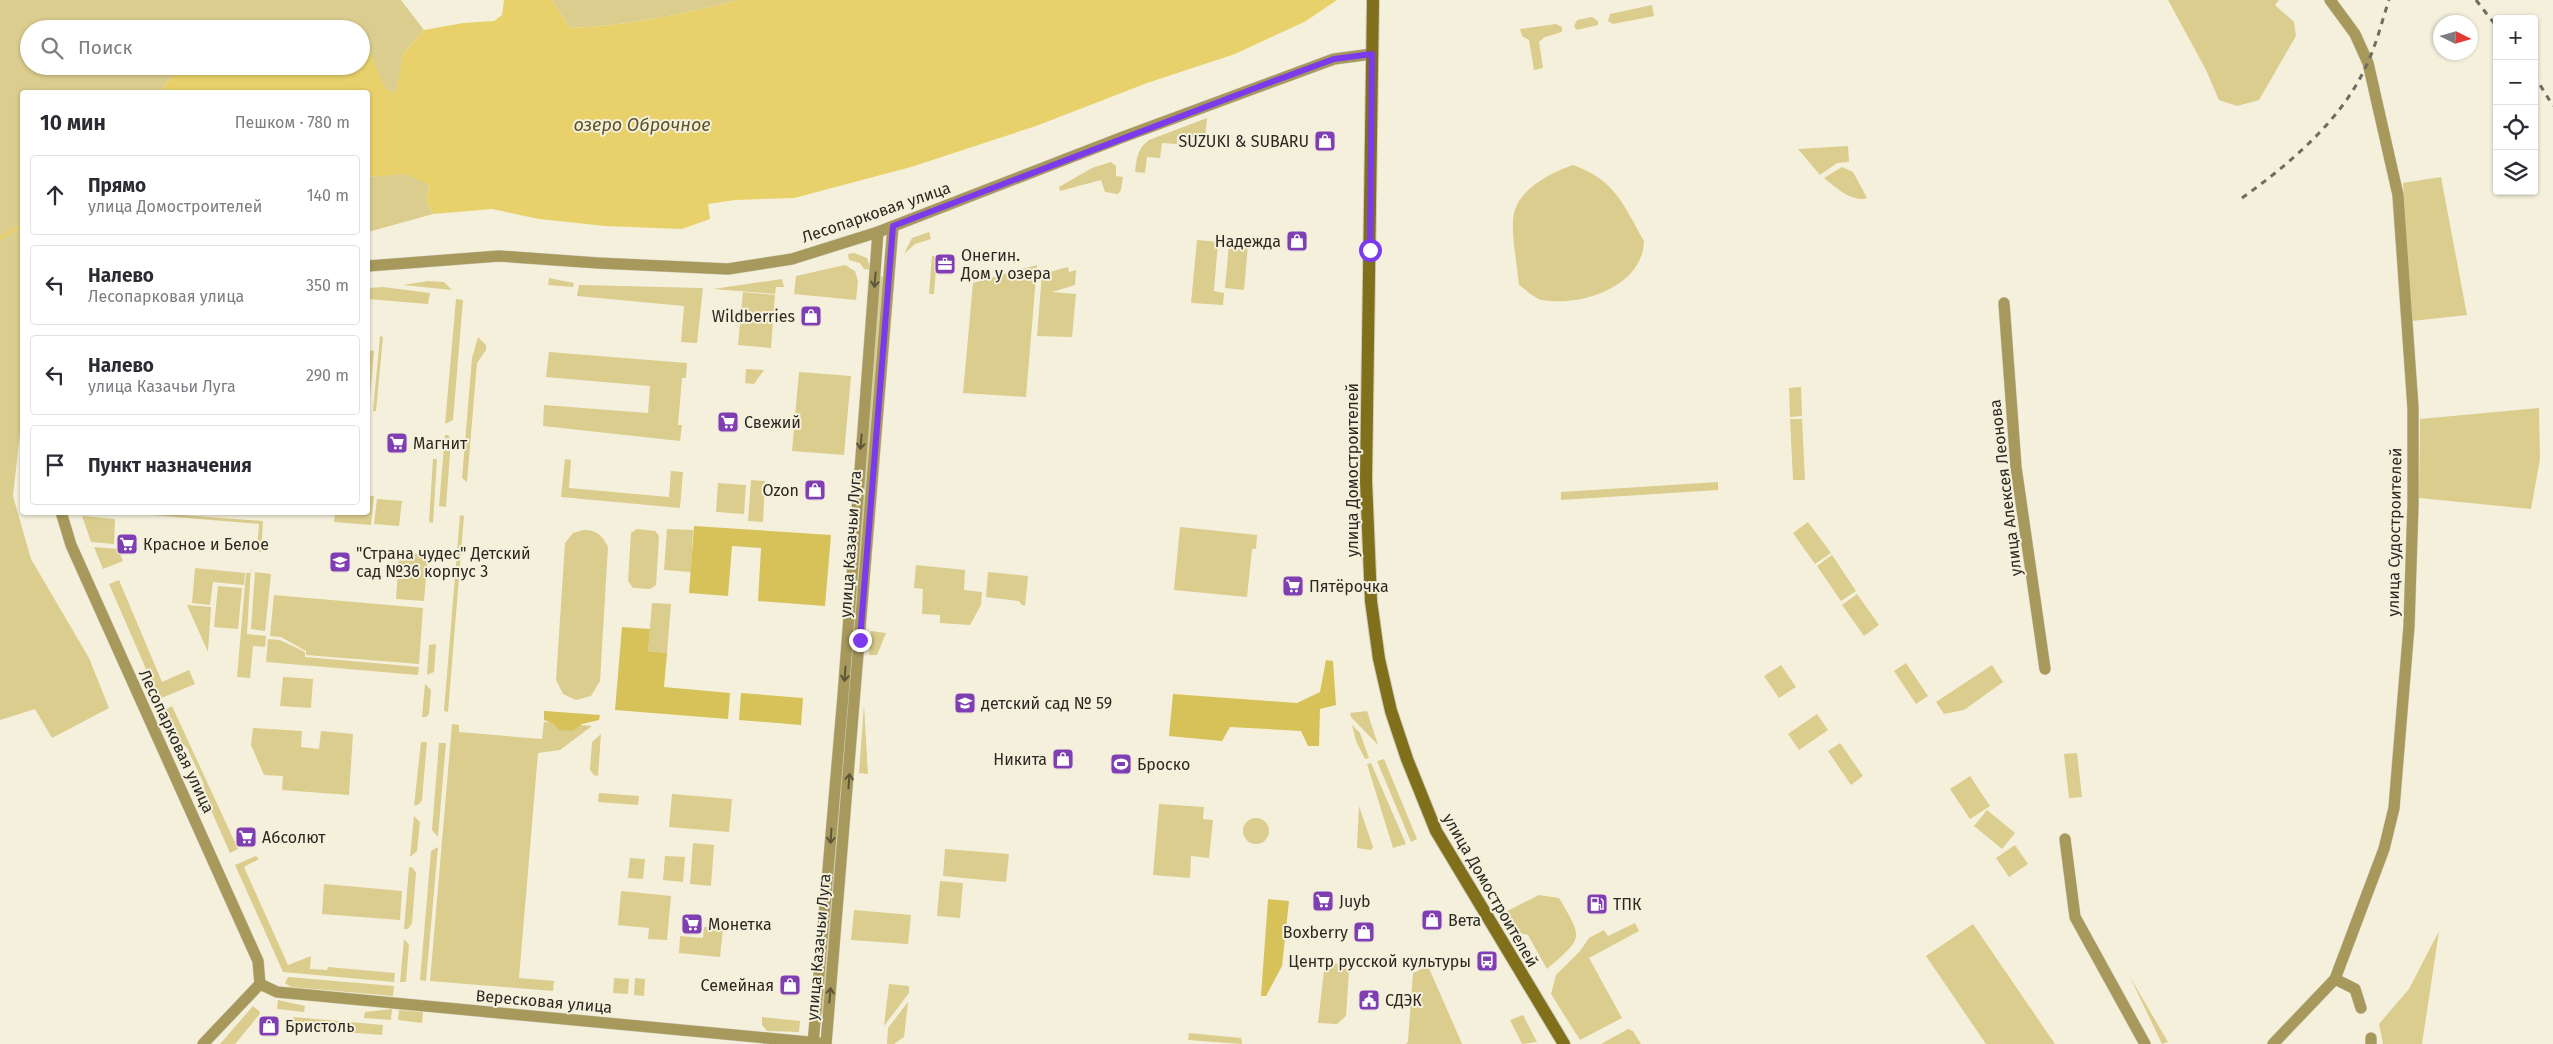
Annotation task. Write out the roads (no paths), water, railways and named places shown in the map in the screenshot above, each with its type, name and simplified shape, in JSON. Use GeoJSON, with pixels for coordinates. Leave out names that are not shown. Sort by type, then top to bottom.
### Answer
{"type":"FeatureCollection","features":[{"type":"Feature","properties":{"kind":"main road","name":"улица Домостроителей"},"geometry":{"type":"LineString","coordinates":[[1373,2],[1366,480],[1371,601],[1380,659],[1391,711],[1404,751],[1436,831],[1564,1044]]}},
{"type":"Feature","properties":{"kind":"street","name":"улица Судостроителей"},"geometry":{"type":"LineString","coordinates":[[2273,1044],[2335,979],[2384,849],[2394,808],[2408,626],[2413,504],[2413,408],[2398,194],[2368,63],[2355,34],[2330,0]]}},
{"type":"Feature","properties":{"kind":"street","name":"Лесопарковая улица"},"geometry":{"type":"LineString","coordinates":[[370,266],[499,256],[728,269],[792,259],[878,232],[1334,59],[1372,54]]}},
{"type":"Feature","properties":{"kind":"street","name":"улица Казачьи Луга"},"geometry":{"type":"LineString","coordinates":[[826,1044],[893,226]]}},
{"type":"Feature","properties":{"kind":"street","name":"улица Казачьи Луга"},"geometry":{"type":"LineString","coordinates":[[813,1043],[843,696],[878,232]]}},
{"type":"Feature","properties":{"kind":"street","name":"улица Алексея Леонова"},"geometry":{"type":"LineString","coordinates":[[2004,303],[2016,468],[2045,669]]}},
{"type":"Feature","properties":{"kind":"street","name":"Лесопарковая улица"},"geometry":{"type":"LineString","coordinates":[[62,515],[71,545],[258,961],[260,984]]}},
{"type":"Feature","properties":{"kind":"street"},"geometry":{"type":"LineString","coordinates":[[2065,839],[2075,917],[2145,1044]]}},
{"type":"Feature","properties":{"kind":"street"},"geometry":{"type":"LineString","coordinates":[[2335,979],[2355,989],[2361,1008]]}},
{"type":"Feature","properties":{"kind":"street"},"geometry":{"type":"LineString","coordinates":[[202,1044],[260,984]]}},
{"type":"Feature","properties":{"kind":"street","name":"Вересковая улица"},"geometry":{"type":"LineString","coordinates":[[260,984],[277,992],[826,1044]]}},
{"type":"Feature","properties":{"kind":"water","name":"озеро Оброчное"},"geometry":{"type":"Polygon","coordinates":[[[504,0],[552,0],[570,28],[613,25],[697,10],[739,0],[1337,0],[1306,21],[1235,54],[1147,83],[1036,126],[911,167],[794,198],[735,200],[708,204],[710,219],[682,229],[605,226],[539,219],[492,209],[433,214],[426,200],[430,185],[405,174],[370,177],[370,90],[162,90],[173,75],[370,75],[370,52],[385,89],[396,93],[403,54],[424,30],[463,23],[494,21],[502,15],[504,0]]]}},
{"type":"Feature","properties":{"kind":"waterway"},"geometry":{"type":"LineString","coordinates":[[0,238],[20,226]]}},
{"type":"Feature","properties":{"kind":"railway"},"geometry":{"type":"LineString","coordinates":[[2242,198],[2297,154],[2331,120],[2345,102],[2368,62],[2389,0]]}},
{"type":"Feature","properties":{"kind":"railway"},"geometry":{"type":"LineString","coordinates":[[2476,0],[2493,22]]}},
{"type":"Feature","properties":{"kind":"railway"},"geometry":{"type":"LineString","coordinates":[[2538,82],[2553,106]]}},
{"type":"Feature","properties":{"kind":"place","name":"SUZUKI & SUBARU"},"geometry":{"type":"Point","coordinates":[1325,141]}},
{"type":"Feature","properties":{"kind":"place","name":"Надежда"},"geometry":{"type":"Point","coordinates":[1297,241]}},
{"type":"Feature","properties":{"kind":"place","name":"Онегин. Дом у озера"},"geometry":{"type":"Point","coordinates":[945,264]}},
{"type":"Feature","properties":{"kind":"place","name":"Wildberries"},"geometry":{"type":"Point","coordinates":[811,316]}},
{"type":"Feature","properties":{"kind":"place","name":"Свежий"},"geometry":{"type":"Point","coordinates":[728,422]}},
{"type":"Feature","properties":{"kind":"place","name":"Магнит"},"geometry":{"type":"Point","coordinates":[397,443]}},
{"type":"Feature","properties":{"kind":"place","name":"Ozon"},"geometry":{"type":"Point","coordinates":[815,490]}},
{"type":"Feature","properties":{"kind":"place","name":"Красное и Белое"},"geometry":{"type":"Point","coordinates":[127,544]}},
{"type":"Feature","properties":{"kind":"place","name":"\"Страна чудес\" Детский сад №36 корпус 3"},"geometry":{"type":"Point","coordinates":[340,562]}},
{"type":"Feature","properties":{"kind":"place","name":"Пятёрочка"},"geometry":{"type":"Point","coordinates":[1293,586]}},
{"type":"Feature","properties":{"kind":"place","name":"детский сад № 59"},"geometry":{"type":"Point","coordinates":[965,703]}},
{"type":"Feature","properties":{"kind":"place","name":"Никита"},"geometry":{"type":"Point","coordinates":[1063,759]}},
{"type":"Feature","properties":{"kind":"place","name":"Броско"},"geometry":{"type":"Point","coordinates":[1121,764]}},
{"type":"Feature","properties":{"kind":"place","name":"Абсолют"},"geometry":{"type":"Point","coordinates":[246,837]}},
{"type":"Feature","properties":{"kind":"place","name":"Juyb"},"geometry":{"type":"Point","coordinates":[1323,901]}},
{"type":"Feature","properties":{"kind":"place","name":"ТПК"},"geometry":{"type":"Point","coordinates":[1597,904]}},
{"type":"Feature","properties":{"kind":"place","name":"Вета"},"geometry":{"type":"Point","coordinates":[1432,920]}},
{"type":"Feature","properties":{"kind":"place","name":"Монетка"},"geometry":{"type":"Point","coordinates":[692,924]}},
{"type":"Feature","properties":{"kind":"place","name":"Boxberry"},"geometry":{"type":"Point","coordinates":[1364,932]}},
{"type":"Feature","properties":{"kind":"place","name":"Центр русской культуры"},"geometry":{"type":"Point","coordinates":[1487,961]}},
{"type":"Feature","properties":{"kind":"place","name":"Семейная"},"geometry":{"type":"Point","coordinates":[790,985]}},
{"type":"Feature","properties":{"kind":"place","name":"СДЭК"},"geometry":{"type":"Point","coordinates":[1369,1000]}},
{"type":"Feature","properties":{"kind":"place","name":"Бристоль"},"geometry":{"type":"Point","coordinates":[269,1026]}}]}
